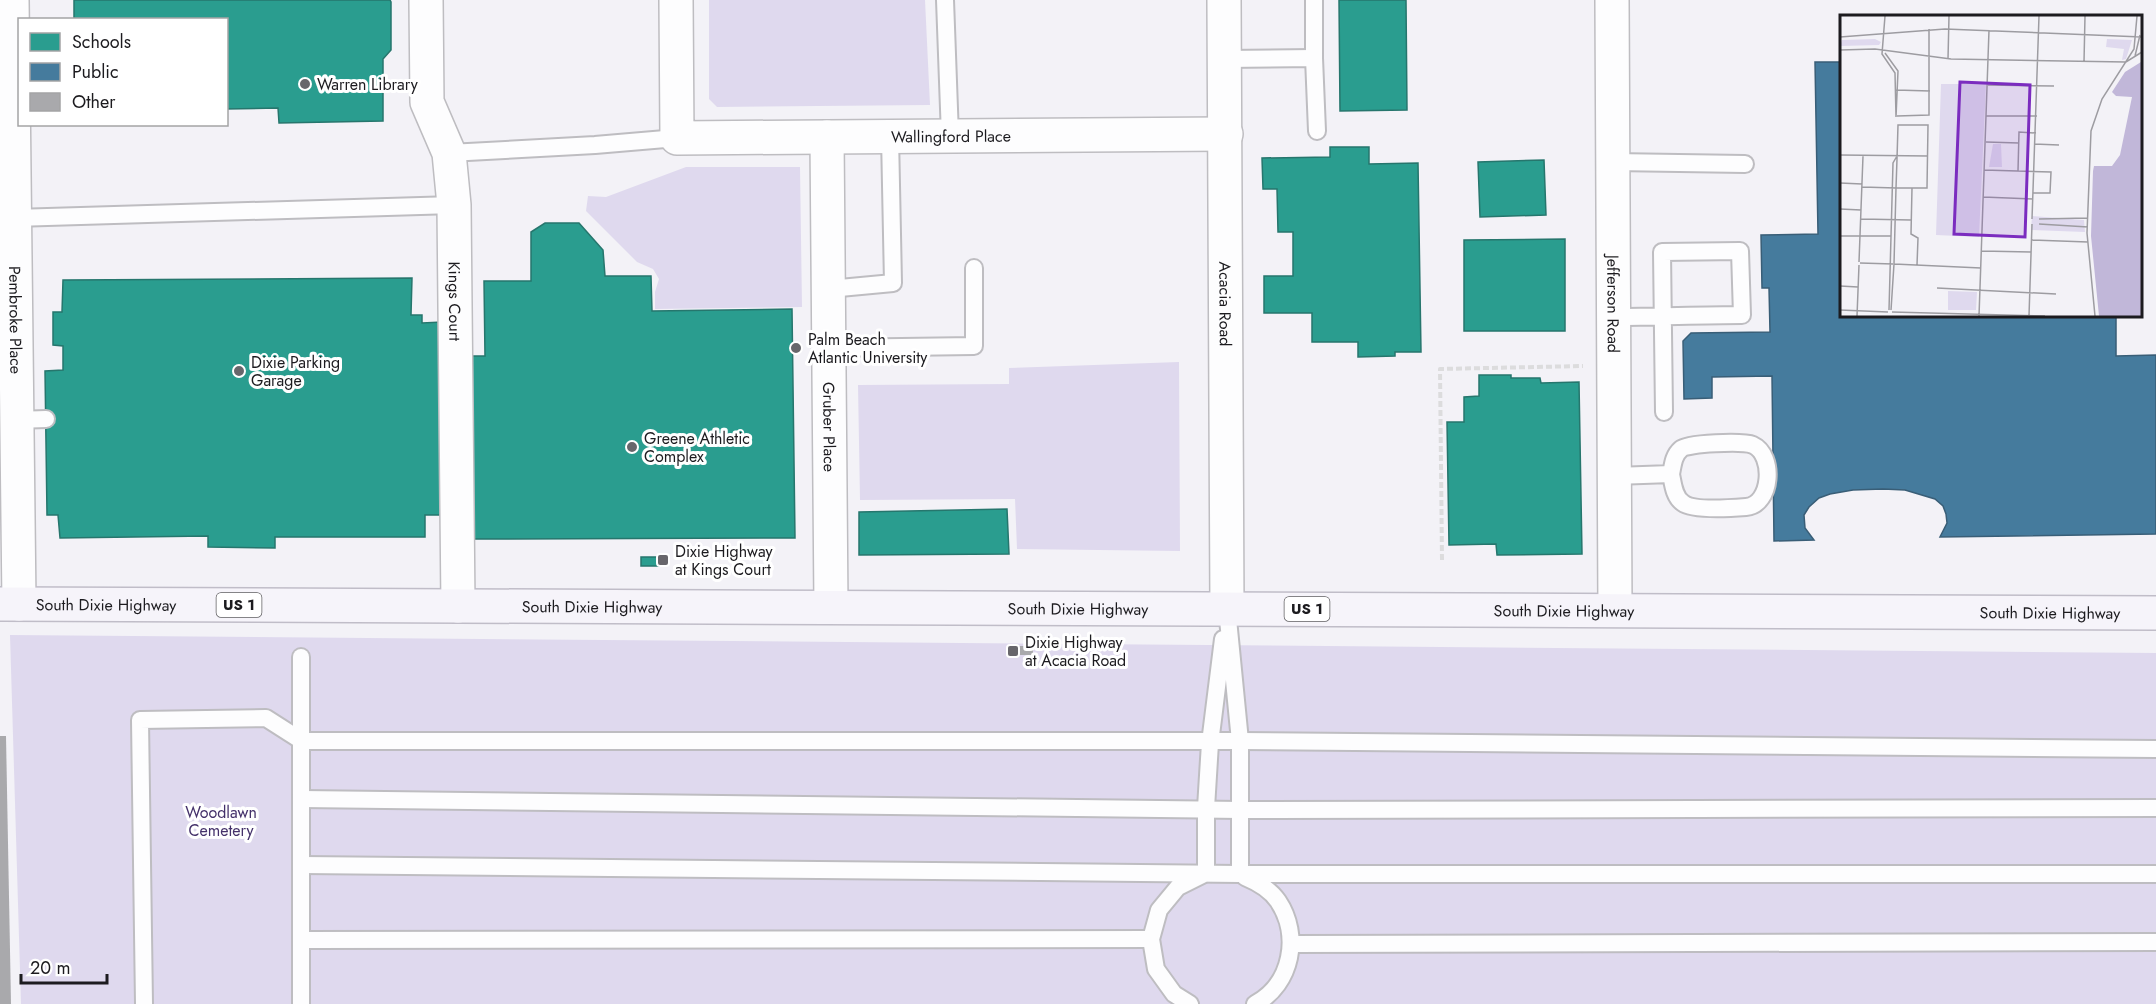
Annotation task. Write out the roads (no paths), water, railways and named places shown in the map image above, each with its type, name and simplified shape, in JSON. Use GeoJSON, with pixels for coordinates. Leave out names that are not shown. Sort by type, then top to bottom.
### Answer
{"type":"FeatureCollection","features":[{"type":"Feature","properties":{"kind":"main road","name":"South Dixie Highway"},"geometry":{"type":"LineString","coordinates":[[10,604],[2156,613]]}},
{"type":"Feature","properties":{"kind":"street","name":"Pembroke Place"},"geometry":{"type":"LineString","coordinates":[[10,604],[31,419],[7,308],[14,218],[12,0]]}},
{"type":"Feature","properties":{"kind":"street","name":"Kings Court"},"geometry":{"type":"LineString","coordinates":[[426,0],[427,102],[449,153],[454,205],[458,606]]}},
{"type":"Feature","properties":{"kind":"street"},"geometry":{"type":"LineString","coordinates":[[676,0],[677,138]]}},
{"type":"Feature","properties":{"kind":"street","name":"Acacia Road"},"geometry":{"type":"LineString","coordinates":[[1224,0],[1227,609]]}},
{"type":"Feature","properties":{"kind":"street","name":"Jefferson Road"},"geometry":{"type":"LineString","coordinates":[[1612,0],[1616,610]]}},
{"type":"Feature","properties":{"kind":"street","name":"Wallingford Place"},"geometry":{"type":"LineString","coordinates":[[677,138],[1226,134]]}},
{"type":"Feature","properties":{"kind":"street","name":"Gruber Place"},"geometry":{"type":"LineString","coordinates":[[827,137],[831,607]]}},
{"type":"Feature","properties":{"kind":"lane"},"geometry":{"type":"LineString","coordinates":[[945,0],[950,136]]}},
{"type":"Feature","properties":{"kind":"lane"},"geometry":{"type":"LineString","coordinates":[[1314,0],[1317,131]]}},
{"type":"Feature","properties":{"kind":"lane"},"geometry":{"type":"LineString","coordinates":[[1225,59],[1314,58]]}},
{"type":"Feature","properties":{"kind":"lane"},"geometry":{"type":"LineString","coordinates":[[829,289],[893,283],[890,136]]}},
{"type":"Feature","properties":{"kind":"lane"},"geometry":{"type":"LineString","coordinates":[[449,153],[595,146],[677,138]]}},
{"type":"Feature","properties":{"kind":"lane"},"geometry":{"type":"LineString","coordinates":[[1613,162],[1745,164]]}},
{"type":"Feature","properties":{"kind":"lane"},"geometry":{"type":"LineString","coordinates":[[14,218],[454,205]]}},
{"type":"Feature","properties":{"kind":"lane"},"geometry":{"type":"LineString","coordinates":[[1614,317],[1663,316],[1742,315],[1740,251],[1662,252],[1663,316],[1665,412]]}},
{"type":"Feature","properties":{"kind":"lane"},"geometry":{"type":"LineString","coordinates":[[829,348],[975,346],[974,268]]}},
{"type":"Feature","properties":{"kind":"lane"},"geometry":{"type":"LineString","coordinates":[[1742,444],[1753,445],[1763,455],[1767,469],[1767,482],[1765,493],[1759,502],[1749,507],[1692,507],[1682,503],[1676,494],[1671,474],[1674,458],[1682,447],[1742,444]]}},
{"type":"Feature","properties":{"kind":"lane"},"geometry":{"type":"LineString","coordinates":[[1615,476],[1671,474]]}},
{"type":"Feature","properties":{"kind":"lane"},"geometry":{"type":"LineString","coordinates":[[1227,609],[1240,741],[1240,874]]}},
{"type":"Feature","properties":{"kind":"lane"},"geometry":{"type":"LineString","coordinates":[[1206,873],[1206,808],[1210,743],[1227,609]]}},
{"type":"Feature","properties":{"kind":"lane"},"geometry":{"type":"LineString","coordinates":[[301,657],[301,1004]]}},
{"type":"Feature","properties":{"kind":"lane"},"geometry":{"type":"LineString","coordinates":[[144,1004],[140,720],[266,718],[302,741],[1210,743],[1240,741],[2156,749]]}},
{"type":"Feature","properties":{"kind":"lane"},"geometry":{"type":"LineString","coordinates":[[302,799],[1241,810],[2156,808]]}},
{"type":"Feature","properties":{"kind":"lane"},"geometry":{"type":"LineString","coordinates":[[302,865],[1240,874],[2156,874]]}},
{"type":"Feature","properties":{"kind":"lane"},"geometry":{"type":"LineString","coordinates":[[1190,1004],[1174,994],[1156,969],[1151,939],[1159,910],[1172,894],[1178,887],[1206,873]]}},
{"type":"Feature","properties":{"kind":"lane"},"geometry":{"type":"LineString","coordinates":[[1240,874],[1261,884],[1278,900],[1288,921],[1292,944],[1287,967],[1276,987],[1255,1004]]}},
{"type":"Feature","properties":{"kind":"lane"},"geometry":{"type":"LineString","coordinates":[[301,940],[1151,939]]}},
{"type":"Feature","properties":{"kind":"lane"},"geometry":{"type":"LineString","coordinates":[[1292,944],[2156,942]]}},
{"type":"Feature","properties":{"kind":"place","name":"Warren Library"},"geometry":{"type":"Point","coordinates":[305,84]}},
{"type":"Feature","properties":{"kind":"place","name":"Palm Beach Atlantic University"},"geometry":{"type":"Point","coordinates":[796,348]}},
{"type":"Feature","properties":{"kind":"place","name":"Dixie Parking Garage"},"geometry":{"type":"Point","coordinates":[239,371]}},
{"type":"Feature","properties":{"kind":"place","name":"Greene Athletic Complex"},"geometry":{"type":"Point","coordinates":[632,447]}},
{"type":"Feature","properties":{"kind":"place","name":"Dixie Highway at Kings Court"},"geometry":{"type":"Point","coordinates":[663,560]}},
{"type":"Feature","properties":{"kind":"place","name":"Dixie Highway at Acacia Road"},"geometry":{"type":"Point","coordinates":[1013,651]}},
{"type":"Feature","properties":{"kind":"park label","name":"Woodlawn Cemetery"},"geometry":{"type":"Point","coordinates":[221,821]}}]}
